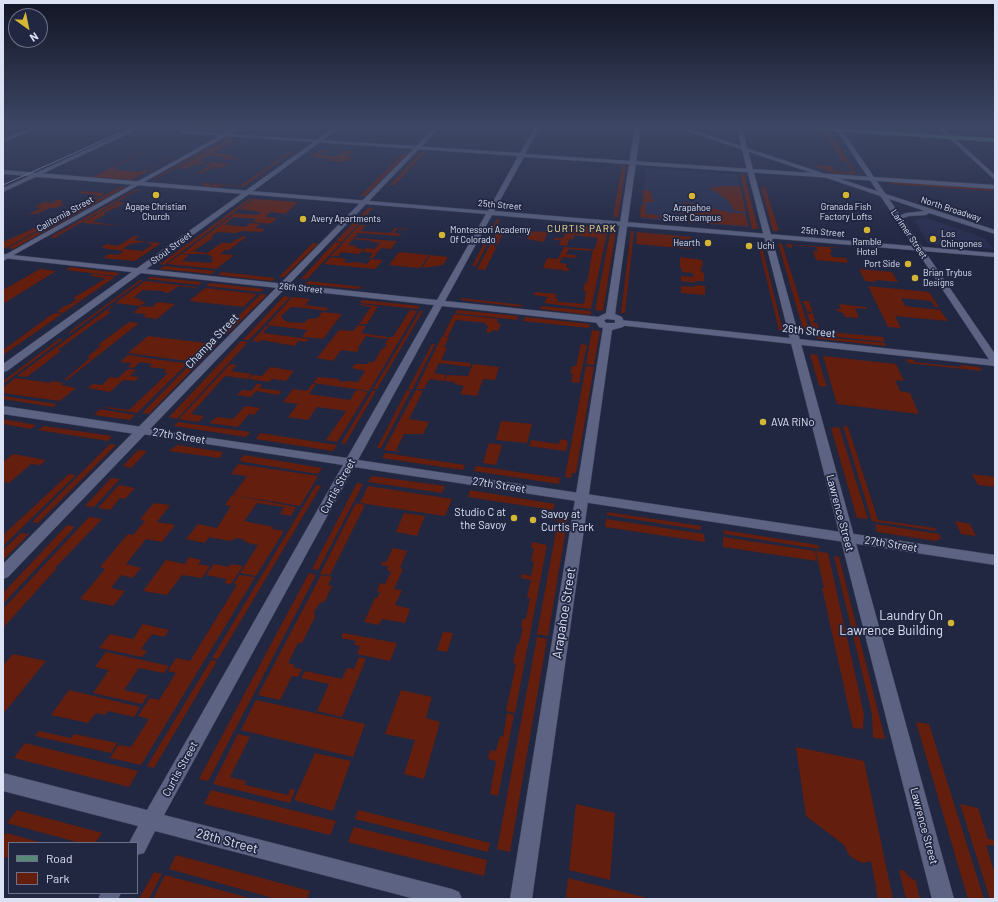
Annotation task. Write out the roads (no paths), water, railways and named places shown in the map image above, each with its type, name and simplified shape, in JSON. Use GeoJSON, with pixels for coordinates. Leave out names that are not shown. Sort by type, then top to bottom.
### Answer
{"type":"FeatureCollection","features":[{"type":"Feature","properties":{"kind":"street"},"geometry":{"type":"LineString","coordinates":[[3,190],[51,168]]}},
{"type":"Feature","properties":{"kind":"street","name":"California Street"},"geometry":{"type":"LineString","coordinates":[[4,257],[167,168]]}},
{"type":"Feature","properties":{"kind":"street","name":"Stout Street"},"geometry":{"type":"LineString","coordinates":[[3,369],[282,168]]}},
{"type":"Feature","properties":{"kind":"street","name":"Champa Street"},"geometry":{"type":"LineString","coordinates":[[3,573],[398,168]]}},
{"type":"Feature","properties":{"kind":"street","name":"Curtis Street"},"geometry":{"type":"LineString","coordinates":[[138,844],[514,168]]}},
{"type":"Feature","properties":{"kind":"street","name":"Arapahoe Street"},"geometry":{"type":"LineString","coordinates":[[521,899],[609,322],[622,224],[632,168]]}},
{"type":"Feature","properties":{"kind":"street"},"geometry":{"type":"LineString","coordinates":[[722,168],[995,187]]}},
{"type":"Feature","properties":{"kind":"street","name":"North Broadway"},"geometry":{"type":"LineString","coordinates":[[800,168],[995,232]]}},
{"type":"Feature","properties":{"kind":"street","name":"Larimer Street"},"geometry":{"type":"LineString","coordinates":[[865,168],[995,362]]}},
{"type":"Feature","properties":{"kind":"street"},"geometry":{"type":"LineString","coordinates":[[984,168],[995,178]]}},
{"type":"Feature","properties":{"kind":"street","name":"Lawrence Street"},"geometry":{"type":"LineString","coordinates":[[750,170],[943,899]]}},
{"type":"Feature","properties":{"kind":"street","name":"25th Street"},"geometry":{"type":"LineString","coordinates":[[3,172],[995,255]]}},
{"type":"Feature","properties":{"kind":"street"},"geometry":{"type":"LineString","coordinates":[[898,218],[912,213],[937,214]]}},
{"type":"Feature","properties":{"kind":"street","name":"26th Street"},"geometry":{"type":"LineString","coordinates":[[4,257],[995,362]]}},
{"type":"Feature","properties":{"kind":"street","name":"27th Street"},"geometry":{"type":"LineString","coordinates":[[3,410],[995,560]]}},
{"type":"Feature","properties":{"kind":"street","name":"28th Street"},"geometry":{"type":"LineString","coordinates":[[3,782],[452,899]]}},
{"type":"Feature","properties":{"kind":"tram line"},"geometry":{"type":"LineString","coordinates":[[3,185],[41,168]]}},
{"type":"Feature","properties":{"kind":"place","name":"Agape Christian Church"},"geometry":{"type":"Point","coordinates":[156,195]}},
{"type":"Feature","properties":{"kind":"place","name":"Granada Fish Factory Lofts"},"geometry":{"type":"Point","coordinates":[846,195]}},
{"type":"Feature","properties":{"kind":"place","name":"Arapahoe Street Campus"},"geometry":{"type":"Point","coordinates":[692,196]}},
{"type":"Feature","properties":{"kind":"place","name":"Avery Apartments"},"geometry":{"type":"Point","coordinates":[303,219]}},
{"type":"Feature","properties":{"kind":"place","name":"Ramble Hotel"},"geometry":{"type":"Point","coordinates":[867,230]}},
{"type":"Feature","properties":{"kind":"place","name":"Montessori Academy Of Colorado"},"geometry":{"type":"Point","coordinates":[442,235]}},
{"type":"Feature","properties":{"kind":"place","name":"Los Chingones"},"geometry":{"type":"Point","coordinates":[933,239]}},
{"type":"Feature","properties":{"kind":"place","name":"Hearth"},"geometry":{"type":"Point","coordinates":[708,243]}},
{"type":"Feature","properties":{"kind":"place","name":"Uchi"},"geometry":{"type":"Point","coordinates":[749,246]}},
{"type":"Feature","properties":{"kind":"place","name":"Port Side"},"geometry":{"type":"Point","coordinates":[908,264]}},
{"type":"Feature","properties":{"kind":"place","name":"Brian Trybus Designs"},"geometry":{"type":"Point","coordinates":[915,278]}},
{"type":"Feature","properties":{"kind":"place","name":"AVA RiNo"},"geometry":{"type":"Point","coordinates":[763,422]}},
{"type":"Feature","properties":{"kind":"place","name":"Studio C at the Savoy"},"geometry":{"type":"Point","coordinates":[514,518]}},
{"type":"Feature","properties":{"kind":"place","name":"Savoy at Curtis Park"},"geometry":{"type":"Point","coordinates":[533,520]}},
{"type":"Feature","properties":{"kind":"place","name":"Laundry On Lawrence Building"},"geometry":{"type":"Point","coordinates":[951,623]}},
{"type":"Feature","properties":{"kind":"district","name":"CURTIS PARK"},"geometry":{"type":"Point","coordinates":[582,229]}}]}
